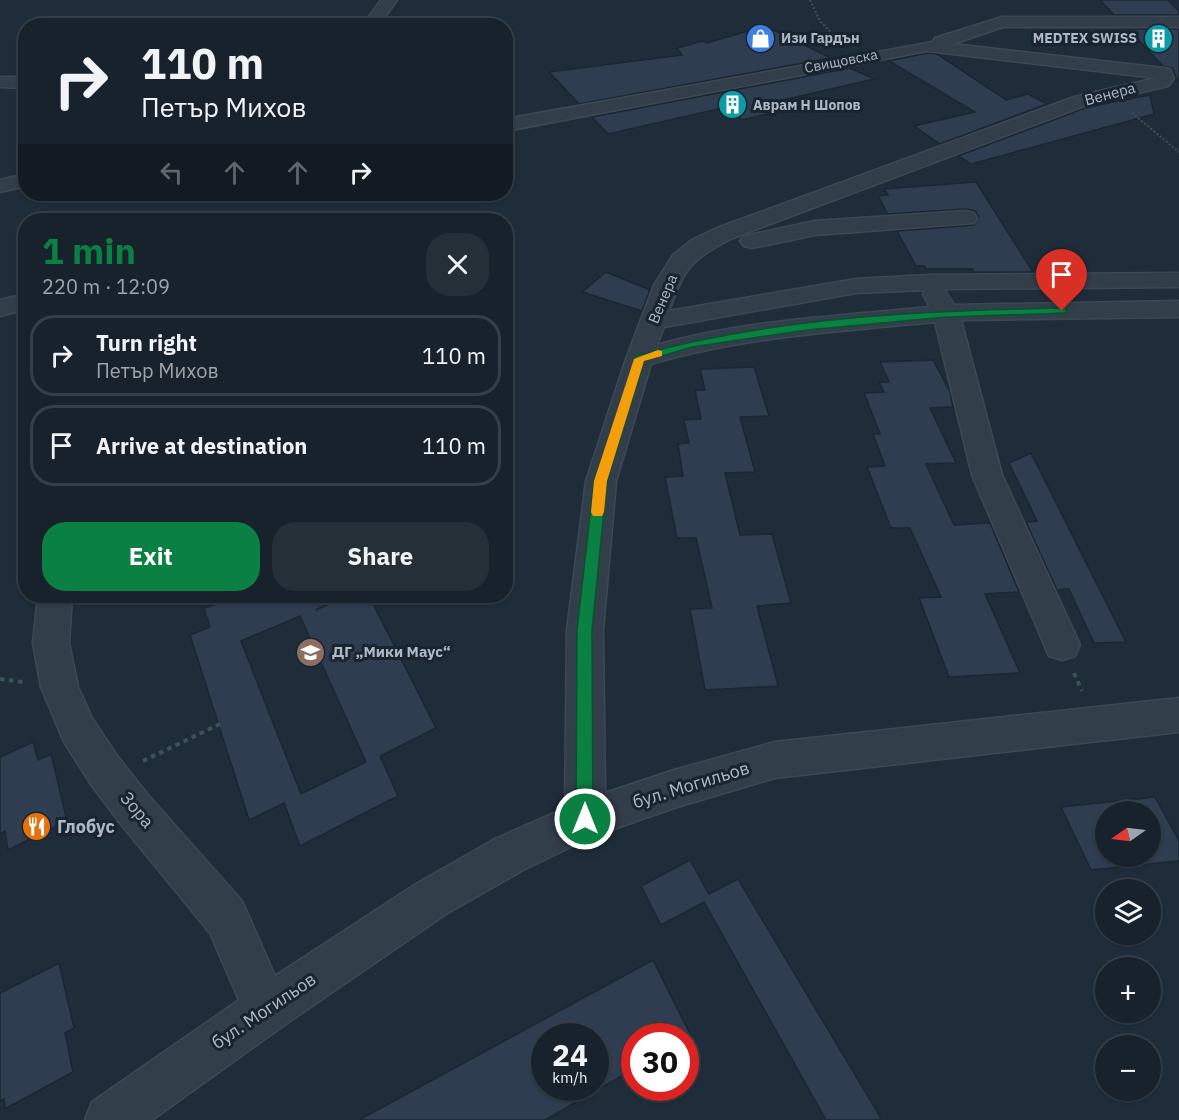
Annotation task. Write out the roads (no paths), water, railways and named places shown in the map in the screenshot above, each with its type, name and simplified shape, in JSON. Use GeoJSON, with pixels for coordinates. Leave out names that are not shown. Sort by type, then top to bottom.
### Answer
{"type":"FeatureCollection","features":[{"type":"Feature","properties":{"kind":"street"},"geometry":{"type":"LineString","coordinates":[[376,18],[389,0]]}},
{"type":"Feature","properties":{"kind":"street"},"geometry":{"type":"LineString","coordinates":[[927,46],[1002,22],[1179,22]]}},
{"type":"Feature","properties":{"kind":"street","name":"Свищовска"},"geometry":{"type":"LineString","coordinates":[[513,124],[927,46],[1172,74]]}},
{"type":"Feature","properties":{"kind":"street","name":"Венера"},"geometry":{"type":"LineString","coordinates":[[585,819],[585,630],[601,481],[639,359],[666,285],[681,260],[700,245],[725,233],[979,138],[1108,93],[1162,82],[1172,74]]}},
{"type":"Feature","properties":{"kind":"street"},"geometry":{"type":"LineString","coordinates":[[0,82],[18,83]]}},
{"type":"Feature","properties":{"kind":"street"},"geometry":{"type":"LineString","coordinates":[[0,172],[18,171]]}},
{"type":"Feature","properties":{"kind":"street"},"geometry":{"type":"LineString","coordinates":[[0,186],[18,182]]}},
{"type":"Feature","properties":{"kind":"street"},"geometry":{"type":"LineString","coordinates":[[681,260],[778,234],[815,228],[966,218]]}},
{"type":"Feature","properties":{"kind":"street"},"geometry":{"type":"LineString","coordinates":[[654,321],[856,286],[929,282],[1179,280]]}},
{"type":"Feature","properties":{"kind":"street"},"geometry":{"type":"LineString","coordinates":[[929,282],[946,313],[987,475],[1062,645]]}},
{"type":"Feature","properties":{"kind":"street"},"geometry":{"type":"LineString","coordinates":[[0,308],[18,303]]}},
{"type":"Feature","properties":{"kind":"street"},"geometry":{"type":"LineString","coordinates":[[639,359],[691,344],[807,327],[946,313],[1179,309]]}},
{"type":"Feature","properties":{"kind":"street","name":"Зора"},"geometry":{"type":"LineString","coordinates":[[53,603],[50,652],[59,687],[77,729],[110,778],[228,919],[266,1009]]}},
{"type":"Feature","properties":{"kind":"street","name":"бул. Могильов"},"geometry":{"type":"LineString","coordinates":[[110,1120],[266,1009],[431,899],[510,854],[585,819],[674,789],[775,760],[1179,715]]}},
{"type":"Feature","properties":{"kind":"place","name":"Изи Гардън"},"geometry":{"type":"Point","coordinates":[760,38]}},
{"type":"Feature","properties":{"kind":"place","name":"MEDTEX SWISS"},"geometry":{"type":"Point","coordinates":[1158,38]}},
{"type":"Feature","properties":{"kind":"place","name":"Аврам Н Шопов"},"geometry":{"type":"Point","coordinates":[732,105]}},
{"type":"Feature","properties":{"kind":"place","name":"ДГ „Мики Маус“"},"geometry":{"type":"Point","coordinates":[311,652]}},
{"type":"Feature","properties":{"kind":"place","name":"Глобус"},"geometry":{"type":"Point","coordinates":[36,827]}}]}
